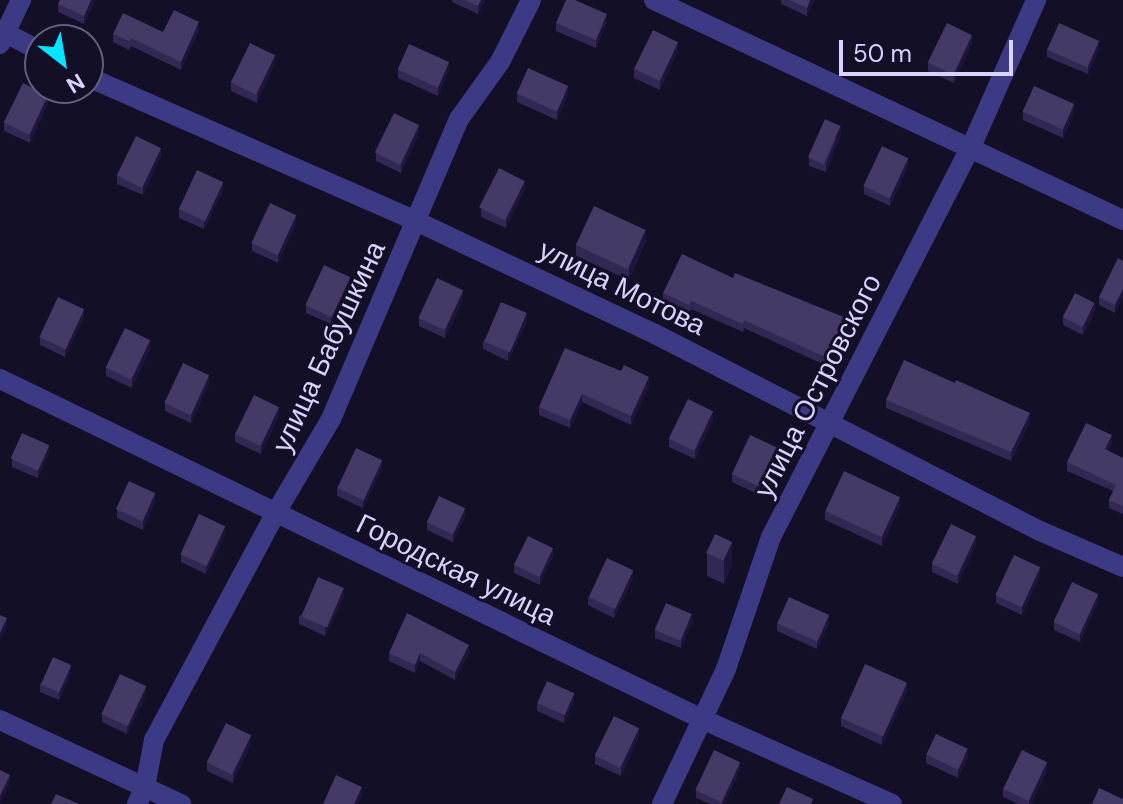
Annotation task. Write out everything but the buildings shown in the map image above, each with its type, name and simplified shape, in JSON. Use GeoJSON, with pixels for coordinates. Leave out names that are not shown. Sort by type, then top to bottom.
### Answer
{"type":"FeatureCollection","features":[{"type":"Feature","properties":{"kind":"street"},"geometry":{"type":"LineString","coordinates":[[21,0],[2,36],[24,45]]}},
{"type":"Feature","properties":{"kind":"street","name":"улица Бабушкина"},"geometry":{"type":"LineString","coordinates":[[141,796],[154,740],[275,514],[331,419],[418,222],[459,119],[500,62],[531,0]]}},
{"type":"Feature","properties":{"kind":"street"},"geometry":{"type":"LineString","coordinates":[[654,0],[1123,220]]}},
{"type":"Feature","properties":{"kind":"street","name":"улица Островского"},"geometry":{"type":"LineString","coordinates":[[662,804],[726,669],[771,537],[833,422],[971,147],[1036,0]]}},
{"type":"Feature","properties":{"kind":"street","name":"улица Мотова"},"geometry":{"type":"LineString","coordinates":[[104,84],[418,222],[833,422],[1040,531],[1123,567]]}},
{"type":"Feature","properties":{"kind":"street","name":"Городская улица"},"geometry":{"type":"LineString","coordinates":[[0,379],[702,719],[892,804]]}},
{"type":"Feature","properties":{"kind":"street"},"geometry":{"type":"LineString","coordinates":[[0,720],[141,796],[181,804]]}}]}
